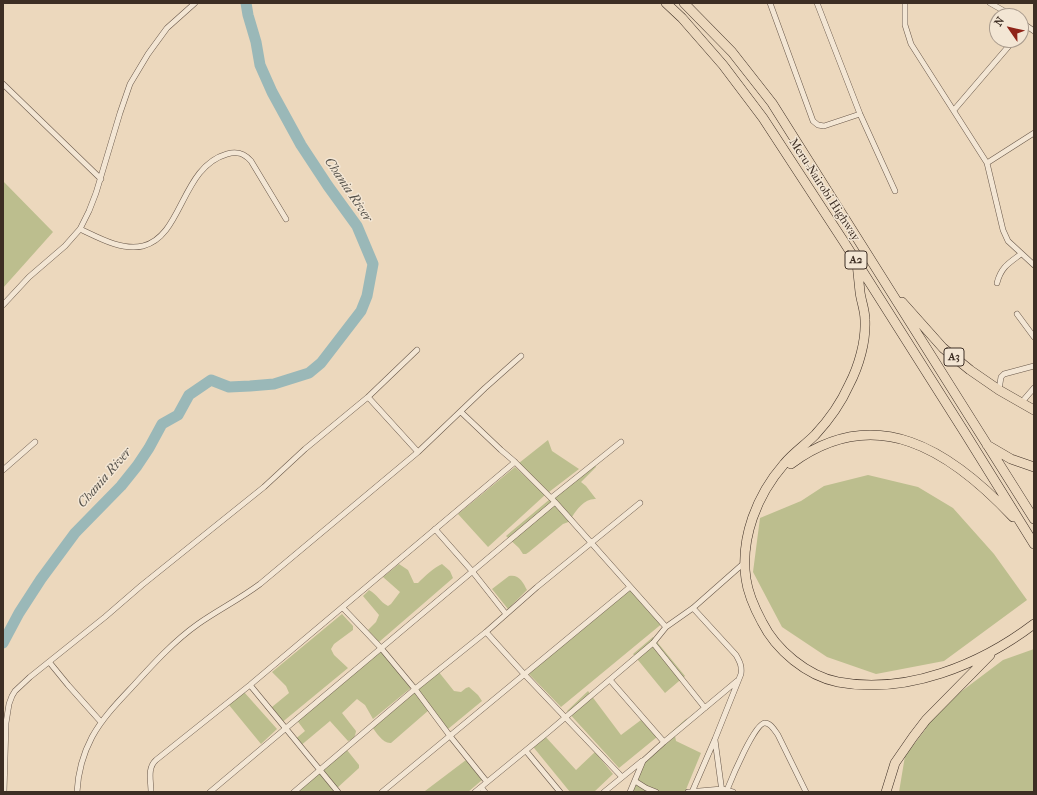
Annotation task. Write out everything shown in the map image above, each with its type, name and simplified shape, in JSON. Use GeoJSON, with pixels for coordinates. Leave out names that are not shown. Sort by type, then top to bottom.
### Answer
{"type":"FeatureCollection","features":[{"type":"Feature","properties":{"kind":"highway","name":"Meru-Nairobi Highway"},"geometry":{"type":"LineString","coordinates":[[666,3],[682,18],[723,65],[763,118],[858,263],[1034,544]]}},
{"type":"Feature","properties":{"kind":"highway","name":"Meru-Nairobi Highway"},"geometry":{"type":"LineString","coordinates":[[684,3],[732,52],[772,102],[1034,519]]}},
{"type":"Feature","properties":{"kind":"highway"},"geometry":{"type":"LineString","coordinates":[[858,263],[860,293],[865,319],[860,356],[849,385],[835,410],[816,434],[784,464],[756,508],[750,524],[746,543],[746,579],[750,597],[766,630],[776,644],[809,670],[830,680],[866,685],[890,684],[917,680],[946,673],[1016,638],[1034,624]]}},
{"type":"Feature","properties":{"kind":"highway","name":"A3"},"geometry":{"type":"LineString","coordinates":[[888,286],[943,348],[970,370],[999,390],[1034,410]]}},
{"type":"Feature","properties":{"kind":"highway"},"geometry":{"type":"LineString","coordinates":[[770,484],[787,467],[804,455],[824,444],[844,437],[888,437],[906,440],[925,447],[970,476],[999,502],[1026,531]]}},
{"type":"Feature","properties":{"kind":"highway"},"geometry":{"type":"LineString","coordinates":[[986,444],[1011,459],[1034,467]]}},
{"type":"Feature","properties":{"kind":"highway"},"geometry":{"type":"LineString","coordinates":[[886,792],[895,763],[913,737],[926,720],[994,650]]}},
{"type":"Feature","properties":{"kind":"street"},"geometry":{"type":"LineString","coordinates":[[3,305],[29,277],[65,246],[80,229],[89,211],[130,84],[148,54],[168,28],[195,3]]}},
{"type":"Feature","properties":{"kind":"street"},"geometry":{"type":"LineString","coordinates":[[770,3],[813,121],[818,125],[824,126],[860,114]]}},
{"type":"Feature","properties":{"kind":"street"},"geometry":{"type":"LineString","coordinates":[[817,3],[860,114],[895,191]]}},
{"type":"Feature","properties":{"kind":"street"},"geometry":{"type":"LineString","coordinates":[[905,3],[904,25],[910,40],[988,163],[1003,230],[1008,241],[1034,265]]}},
{"type":"Feature","properties":{"kind":"street"},"geometry":{"type":"LineString","coordinates":[[990,3],[999,8]]}},
{"type":"Feature","properties":{"kind":"street"},"geometry":{"type":"LineString","coordinates":[[954,110],[1007,48]]}},
{"type":"Feature","properties":{"kind":"street"},"geometry":{"type":"LineString","coordinates":[[3,84],[100,179]]}},
{"type":"Feature","properties":{"kind":"street"},"geometry":{"type":"LineString","coordinates":[[988,163],[1034,133]]}},
{"type":"Feature","properties":{"kind":"street"},"geometry":{"type":"LineString","coordinates":[[80,229],[108,242],[125,247],[144,246],[152,243],[162,235],[169,225],[201,170],[218,156],[232,152],[243,154],[251,161],[286,219]]}},
{"type":"Feature","properties":{"kind":"street"},"geometry":{"type":"LineString","coordinates":[[997,283],[1000,272],[1003,268],[1021,254]]}},
{"type":"Feature","properties":{"kind":"street"},"geometry":{"type":"LineString","coordinates":[[1017,314],[1034,337]]}},
{"type":"Feature","properties":{"kind":"street"},"geometry":{"type":"LineString","coordinates":[[4,792],[6,723],[12,696],[20,686],[264,486],[305,449],[368,398],[417,350]]}},
{"type":"Feature","properties":{"kind":"street"},"geometry":{"type":"LineString","coordinates":[[77,792],[85,752],[101,722],[153,664],[180,638],[198,624],[260,584],[418,452],[521,356]]}},
{"type":"Feature","properties":{"kind":"street"},"geometry":{"type":"LineString","coordinates":[[999,390],[1001,377],[1004,374],[1034,366]]}},
{"type":"Feature","properties":{"kind":"street"},"geometry":{"type":"LineString","coordinates":[[1021,403],[1034,388]]}},
{"type":"Feature","properties":{"kind":"street"},"geometry":{"type":"LineString","coordinates":[[368,398],[418,452]]}},
{"type":"Feature","properties":{"kind":"street"},"geometry":{"type":"LineString","coordinates":[[461,412],[553,500],[666,628]]}},
{"type":"Feature","properties":{"kind":"street"},"geometry":{"type":"LineString","coordinates":[[3,470],[34,442]]}},
{"type":"Feature","properties":{"kind":"street"},"geometry":{"type":"LineString","coordinates":[[210,792],[472,571],[621,442]]}},
{"type":"Feature","properties":{"kind":"street"},"geometry":{"type":"LineString","coordinates":[[151,792],[150,769],[152,763],[343,608],[515,462]]}},
{"type":"Feature","properties":{"kind":"street"},"geometry":{"type":"LineString","coordinates":[[294,792],[415,689],[486,632],[537,587],[640,504]]}},
{"type":"Feature","properties":{"kind":"street"},"geometry":{"type":"LineString","coordinates":[[435,529],[472,571],[506,614]]}},
{"type":"Feature","properties":{"kind":"street"},"geometry":{"type":"LineString","coordinates":[[475,792],[610,680],[653,643],[666,628],[692,608],[745,562]]}},
{"type":"Feature","properties":{"kind":"street"},"geometry":{"type":"LineString","coordinates":[[382,792],[630,587]]}},
{"type":"Feature","properties":{"kind":"street"},"geometry":{"type":"LineString","coordinates":[[343,608],[415,689],[487,782]]}},
{"type":"Feature","properties":{"kind":"street"},"geometry":{"type":"LineString","coordinates":[[692,608],[717,633],[741,662],[742,668],[739,680],[715,739],[691,792],[733,792]]}},
{"type":"Feature","properties":{"kind":"street"},"geometry":{"type":"LineString","coordinates":[[486,632],[565,718],[622,777]]}},
{"type":"Feature","properties":{"kind":"street"},"geometry":{"type":"LineString","coordinates":[[653,643],[705,708]]}},
{"type":"Feature","properties":{"kind":"street"},"geometry":{"type":"LineString","coordinates":[[50,662],[101,722]]}},
{"type":"Feature","properties":{"kind":"street"},"geometry":{"type":"LineString","coordinates":[[610,680],[664,742]]}},
{"type":"Feature","properties":{"kind":"street"},"geometry":{"type":"LineString","coordinates":[[604,792],[739,680]]}},
{"type":"Feature","properties":{"kind":"street"},"geometry":{"type":"LineString","coordinates":[[250,685],[338,792]]}},
{"type":"Feature","properties":{"kind":"street"},"geometry":{"type":"LineString","coordinates":[[724,791],[756,731],[760,725],[765,723],[774,728],[806,792]]}},
{"type":"Feature","properties":{"kind":"street"},"geometry":{"type":"LineString","coordinates":[[715,739],[724,791]]}},
{"type":"Feature","properties":{"kind":"street"},"geometry":{"type":"LineString","coordinates":[[526,751],[560,792]]}},
{"type":"Feature","properties":{"kind":"street"},"geometry":{"type":"LineString","coordinates":[[630,792],[643,761]]}},
{"type":"Feature","properties":{"kind":"street"},"geometry":{"type":"LineString","coordinates":[[635,781],[656,792]]}},
{"type":"Feature","properties":{"kind":"street"},"geometry":{"type":"LineString","coordinates":[[481,787],[485,792]]}},
{"type":"Feature","properties":{"kind":"green space"},"geometry":{"type":"Polygon","coordinates":[[[3,181],[53,232],[3,288],[3,181]]]}},
{"type":"Feature","properties":{"kind":"green space"},"geometry":{"type":"Polygon","coordinates":[[[548,440],[552,451],[579,469],[549,492],[519,463],[548,440]]]}},
{"type":"Feature","properties":{"kind":"green space"},"geometry":{"type":"Polygon","coordinates":[[[594,461],[596,467],[581,482],[596,499],[585,502],[572,517],[553,497],[594,461]]]}},
{"type":"Feature","properties":{"kind":"green space"},"geometry":{"type":"Polygon","coordinates":[[[515,467],[545,495],[488,547],[458,514],[515,467]]]}},
{"type":"Feature","properties":{"kind":"green space"},"geometry":{"type":"Polygon","coordinates":[[[868,475],[918,487],[953,508],[994,554],[1027,600],[944,661],[876,674],[827,657],[782,627],[753,572],[760,518],[801,501],[824,486],[868,475]]]}},
{"type":"Feature","properties":{"kind":"green space"},"geometry":{"type":"Polygon","coordinates":[[[550,499],[571,521],[563,524],[529,552],[523,554],[519,548],[506,536],[550,499]]]}},
{"type":"Feature","properties":{"kind":"green space"},"geometry":{"type":"Polygon","coordinates":[[[399,564],[408,570],[414,583],[418,583],[432,570],[442,564],[450,571],[453,578],[379,642],[368,630],[376,622],[379,615],[363,596],[369,590],[388,606],[391,604],[400,592],[383,577],[399,564]]]}},
{"type":"Feature","properties":{"kind":"green space"},"geometry":{"type":"Polygon","coordinates":[[[509,576],[518,577],[527,590],[508,609],[492,589],[509,576]]]}},
{"type":"Feature","properties":{"kind":"green space"},"geometry":{"type":"Polygon","coordinates":[[[632,587],[664,622],[561,707],[526,671],[632,587]]]}},
{"type":"Feature","properties":{"kind":"green space"},"geometry":{"type":"Polygon","coordinates":[[[342,614],[353,626],[353,630],[334,644],[331,649],[334,655],[348,668],[280,724],[265,708],[272,707],[289,693],[286,686],[272,672],[342,614]]]}},
{"type":"Feature","properties":{"kind":"green space"},"geometry":{"type":"Polygon","coordinates":[[[653,637],[685,676],[665,693],[633,654],[653,637]]]}},
{"type":"Feature","properties":{"kind":"green space"},"geometry":{"type":"Polygon","coordinates":[[[378,648],[412,687],[373,719],[365,705],[357,699],[342,713],[356,731],[353,739],[348,741],[330,721],[299,747],[293,741],[305,731],[296,719],[378,648]]]}},
{"type":"Feature","properties":{"kind":"green space"},"geometry":{"type":"Polygon","coordinates":[[[1034,649],[1034,792],[899,792],[905,756],[925,730],[934,712],[1003,660],[1034,649]]]}},
{"type":"Feature","properties":{"kind":"green space"},"geometry":{"type":"Polygon","coordinates":[[[438,671],[454,691],[461,692],[469,687],[482,701],[448,729],[417,688],[438,671]]]}},
{"type":"Feature","properties":{"kind":"green space"},"geometry":{"type":"Polygon","coordinates":[[[414,690],[429,710],[391,743],[385,742],[372,727],[414,690]]]}},
{"type":"Feature","properties":{"kind":"green space"},"geometry":{"type":"Polygon","coordinates":[[[588,691],[621,735],[641,720],[657,737],[619,768],[567,711],[588,691]]]}},
{"type":"Feature","properties":{"kind":"green space"},"geometry":{"type":"Polygon","coordinates":[[[244,692],[277,729],[261,744],[229,705],[244,692]]]}},
{"type":"Feature","properties":{"kind":"green space"},"geometry":{"type":"Polygon","coordinates":[[[687,718],[675,736],[676,741],[701,753],[685,792],[631,792],[648,753],[687,718]]]}},
{"type":"Feature","properties":{"kind":"green space"},"geometry":{"type":"Polygon","coordinates":[[[543,734],[576,770],[595,752],[613,774],[594,792],[570,792],[530,743],[543,734]]]}},
{"type":"Feature","properties":{"kind":"green space"},"geometry":{"type":"Polygon","coordinates":[[[347,750],[359,765],[359,768],[336,789],[321,771],[347,750]]]}},
{"type":"Feature","properties":{"kind":"green space"},"geometry":{"type":"Polygon","coordinates":[[[466,760],[482,780],[468,792],[425,792],[425,791],[466,760]]]}},
{"type":"Feature","properties":{"kind":"green space"},"geometry":{"type":"Polygon","coordinates":[[[319,772],[337,792],[296,792],[319,772]]]}},
{"type":"Feature","properties":{"kind":"waterway","name":"Chania River"},"geometry":{"type":"LineString","coordinates":[[3,643],[19,613],[41,579],[75,533],[121,486],[149,448],[162,424],[178,415],[189,395],[211,380],[229,387],[250,386],[274,384],[309,373],[321,363],[361,311],[367,296],[373,264],[357,226],[301,145],[272,92],[260,65],[246,3]]}}]}
